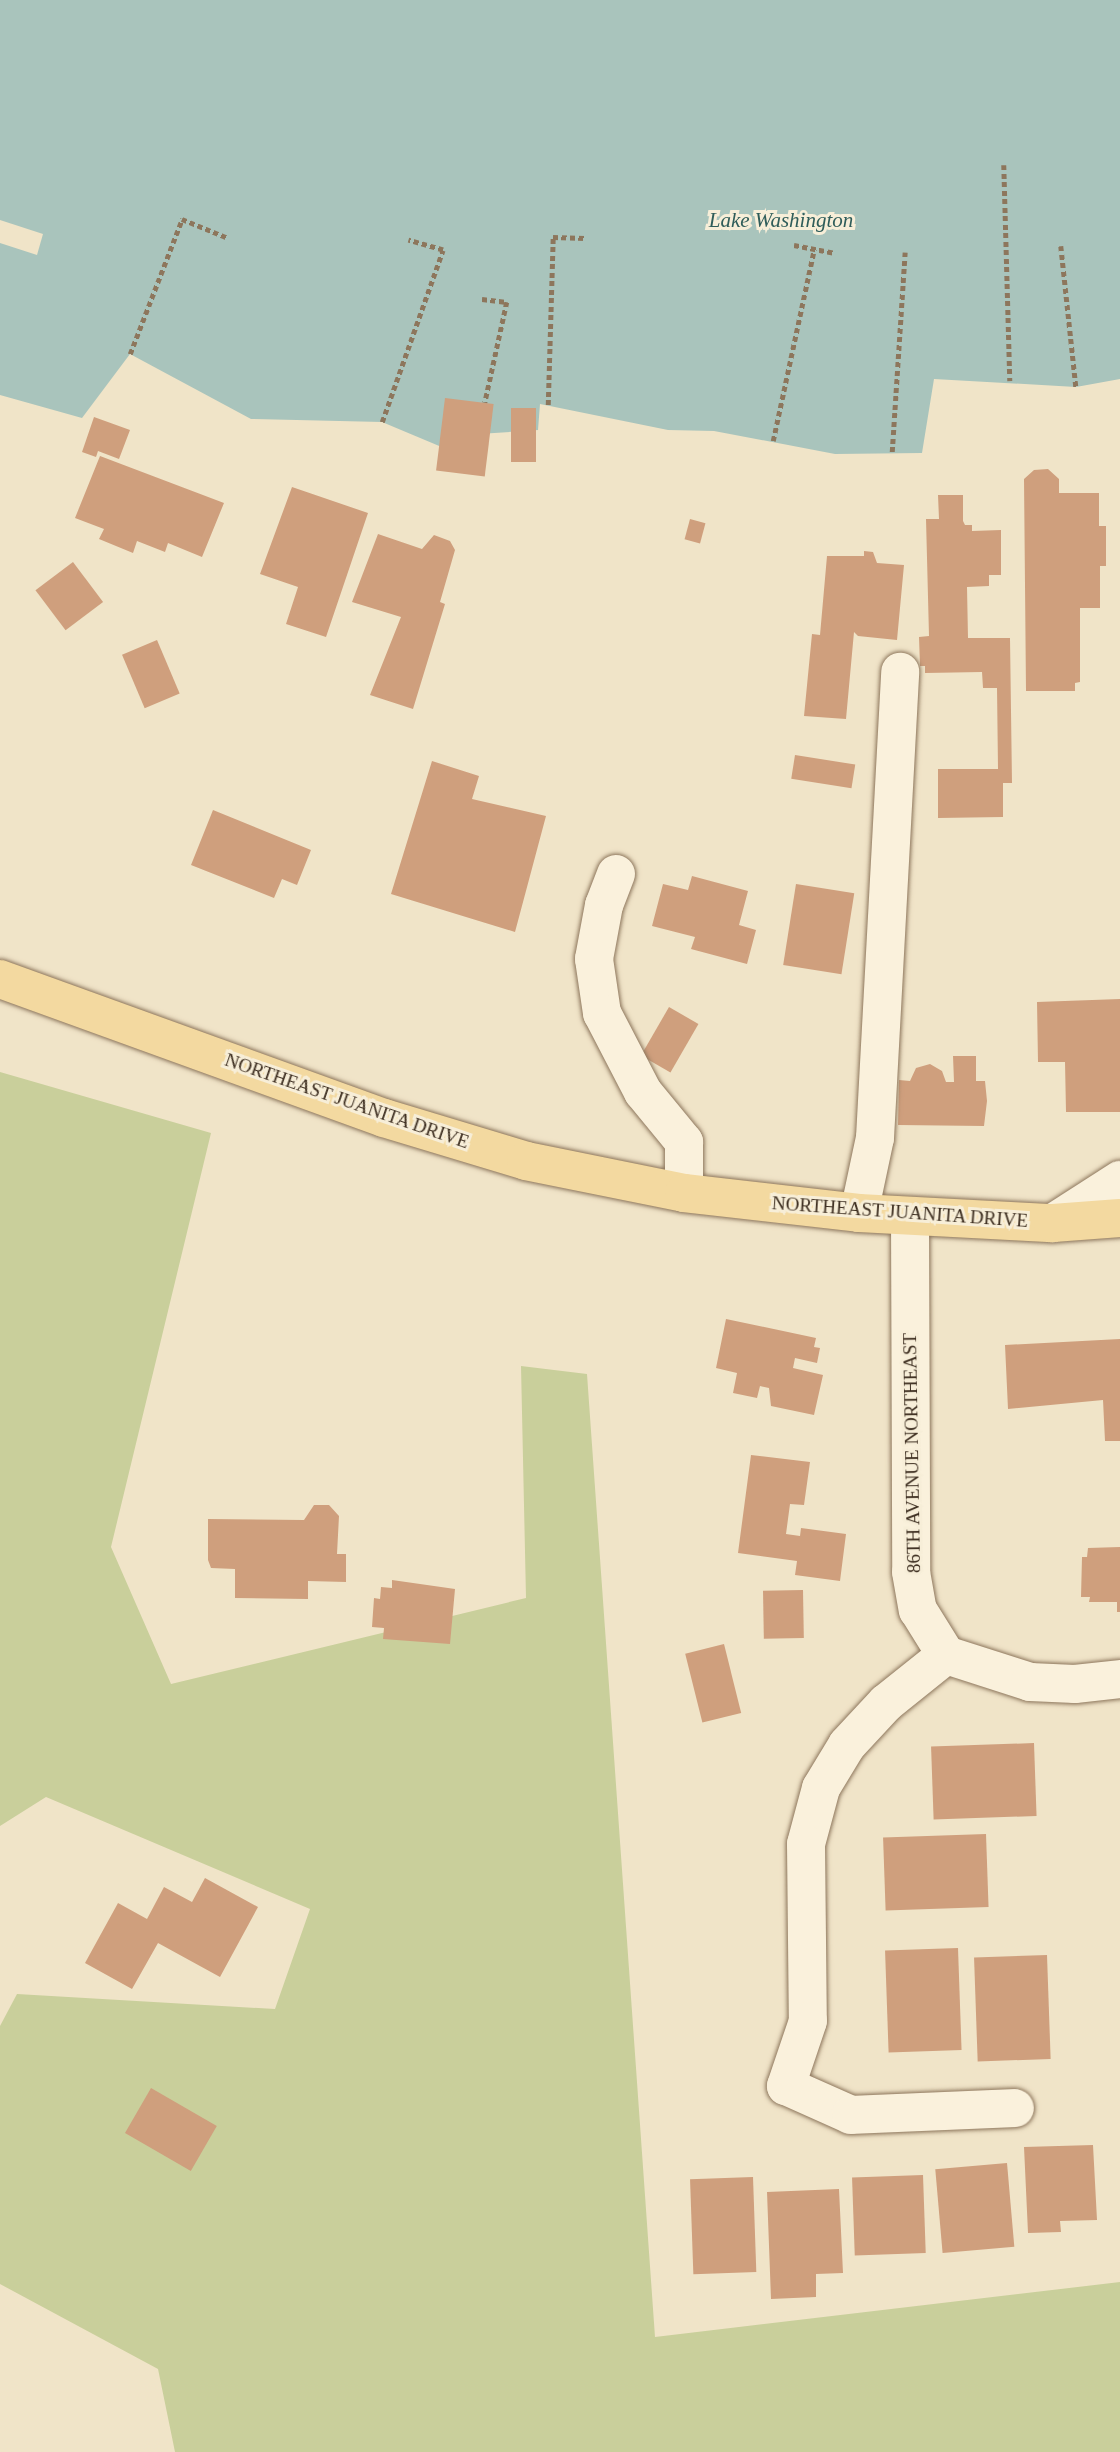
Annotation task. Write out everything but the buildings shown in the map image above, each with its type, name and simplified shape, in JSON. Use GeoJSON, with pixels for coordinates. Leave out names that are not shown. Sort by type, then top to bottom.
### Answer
{"type":"FeatureCollection","features":[{"type":"Feature","properties":{"kind":"main road","name":"NORTHEAST JUANITA DRIVE"},"geometry":{"type":"LineString","coordinates":[[0,979],[384,1118],[526,1161],[684,1193],[859,1213],[1053,1223],[1120,1217]]}},
{"type":"Feature","properties":{"kind":"street"},"geometry":{"type":"LineString","coordinates":[[859,1213],[875,1138],[900,672]]}},
{"type":"Feature","properties":{"kind":"street"},"geometry":{"type":"LineString","coordinates":[[616,874],[604,905],[594,959],[602,1013],[643,1092],[684,1142],[684,1193]]}},
{"type":"Feature","properties":{"kind":"street"},"geometry":{"type":"LineString","coordinates":[[1053,1223],[1120,1180]]}},
{"type":"Feature","properties":{"kind":"street","name":"86TH AVENUE NORTHEAST"},"geometry":{"type":"LineString","coordinates":[[909,1216],[911,1572],[918,1610],[946,1655]]}},
{"type":"Feature","properties":{"kind":"street"},"geometry":{"type":"LineString","coordinates":[[1015,2108],[851,2115],[786,2086],[808,2021],[806,1844],[821,1788],[847,1745],[886,1703],[946,1655],[1030,1682],[1075,1684],[1120,1679]]}},
{"type":"Feature","properties":{"kind":"path"},"geometry":{"type":"LineString","coordinates":[[1004,165],[1010,381]]}},
{"type":"Feature","properties":{"kind":"path"},"geometry":{"type":"LineString","coordinates":[[130,354],[182,219],[228,238]]}},
{"type":"Feature","properties":{"kind":"path"},"geometry":{"type":"LineString","coordinates":[[548,405],[554,237],[585,238]]}},
{"type":"Feature","properties":{"kind":"path"},"geometry":{"type":"LineString","coordinates":[[382,422],[443,250],[408,240]]}},
{"type":"Feature","properties":{"kind":"path"},"geometry":{"type":"LineString","coordinates":[[794,245],[835,253]]}},
{"type":"Feature","properties":{"kind":"path"},"geometry":{"type":"LineString","coordinates":[[1061,246],[1076,387]]}},
{"type":"Feature","properties":{"kind":"path"},"geometry":{"type":"LineString","coordinates":[[774,441],[814,249]]}},
{"type":"Feature","properties":{"kind":"path"},"geometry":{"type":"LineString","coordinates":[[892,452],[905,253]]}},
{"type":"Feature","properties":{"kind":"path"},"geometry":{"type":"LineString","coordinates":[[482,299],[507,302],[485,403]]}},
{"type":"Feature","properties":{"kind":"green space"},"geometry":{"type":"Polygon","coordinates":[[[0,1072],[211,1133],[111,1547],[171,1684],[526,1598],[521,1366],[587,1374],[655,2337],[1120,2282],[1120,2452],[175,2452],[158,2369],[0,2284],[0,2026],[17,1994],[275,2009],[310,1909],[46,1797],[0,1826],[0,1072]]]}},
{"type":"Feature","properties":{"kind":"water","name":"Lake Washington"},"geometry":{"type":"Polygon","coordinates":[[[0,0],[1120,0],[1120,379],[1076,387],[934,379],[922,453],[835,454],[714,431],[668,430],[540,404],[538,430],[479,434],[444,448],[382,422],[251,419],[130,354],[82,418],[0,395],[0,0]]]}},
{"type":"Feature","properties":{"kind":"pier"},"geometry":{"type":"Polygon","coordinates":[[[0,220],[43,234],[37,255],[0,243],[0,220]]]}}]}
